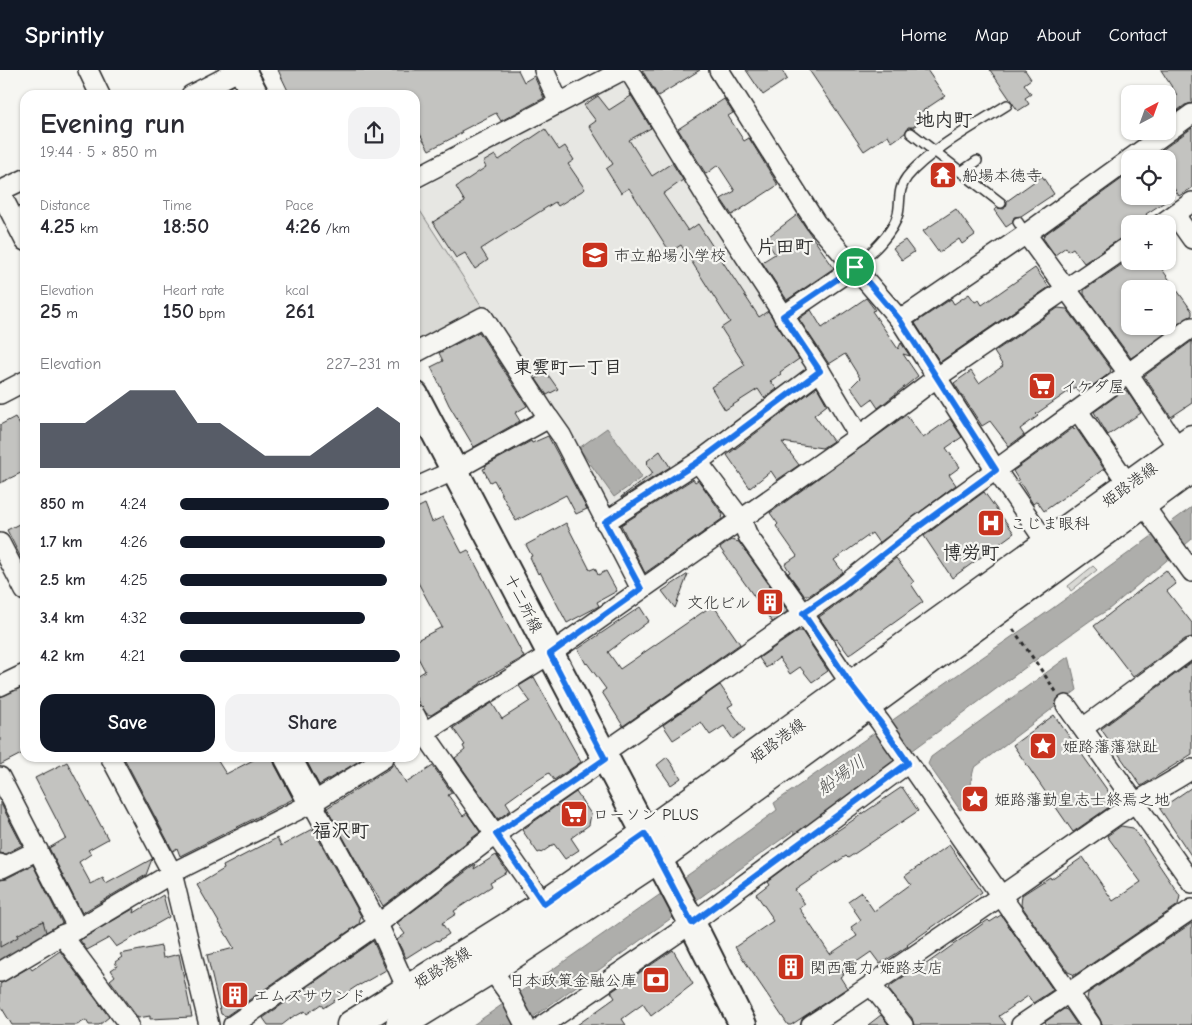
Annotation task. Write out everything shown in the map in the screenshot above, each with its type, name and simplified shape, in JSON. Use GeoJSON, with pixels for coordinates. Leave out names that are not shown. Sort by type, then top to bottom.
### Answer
{"type":"FeatureCollection","features":[{"type":"Feature","properties":{"kind":"main road","name":"姫路港線"},"geometry":{"type":"LineString","coordinates":[[400,1025],[662,868],[1187,452]]}},
{"type":"Feature","properties":{"kind":"main road","name":"姫路港線"},"geometry":{"type":"LineString","coordinates":[[351,1025],[544,904],[645,834],[866,705],[1047,544],[1135,494]]}},
{"type":"Feature","properties":{"kind":"street"},"geometry":{"type":"LineString","coordinates":[[88,70],[98,90]]}},
{"type":"Feature","properties":{"kind":"street"},"geometry":{"type":"LineString","coordinates":[[202,90],[241,70],[252,90]]}},
{"type":"Feature","properties":{"kind":"street"},"geometry":{"type":"LineString","coordinates":[[544,70],[558,103]]}},
{"type":"Feature","properties":{"kind":"street"},"geometry":{"type":"LineString","coordinates":[[420,175],[624,70],[633,77],[707,198],[820,371],[859,436]]}},
{"type":"Feature","properties":{"kind":"street"},"geometry":{"type":"LineString","coordinates":[[720,70],[816,223],[900,320],[996,470],[1047,544]]}},
{"type":"Feature","properties":{"kind":"street"},"geometry":{"type":"LineString","coordinates":[[1142,150],[1192,114]]}},
{"type":"Feature","properties":{"kind":"street"},"geometry":{"type":"LineString","coordinates":[[900,320],[1022,228],[1121,165]]}},
{"type":"Feature","properties":{"kind":"street"},"geometry":{"type":"LineString","coordinates":[[20,182],[0,192],[20,231]]}},
{"type":"Feature","properties":{"kind":"street"},"geometry":{"type":"LineString","coordinates":[[1174,215],[1192,202]]}},
{"type":"Feature","properties":{"kind":"street"},"geometry":{"type":"LineString","coordinates":[[1176,226],[1192,239]]}},
{"type":"Feature","properties":{"kind":"street"},"geometry":{"type":"LineString","coordinates":[[1022,228],[1187,452]]}},
{"type":"Feature","properties":{"kind":"street"},"geometry":{"type":"LineString","coordinates":[[420,734],[550,654],[859,436],[936,378],[1121,251]]}},
{"type":"Feature","properties":{"kind":"street"},"geometry":{"type":"LineString","coordinates":[[783,316],[855,267]]}},
{"type":"Feature","properties":{"kind":"street"},"geometry":{"type":"LineString","coordinates":[[420,350],[483,317],[561,435],[641,589]]}},
{"type":"Feature","properties":{"kind":"street"},"geometry":{"type":"LineString","coordinates":[[233,1025],[378,924],[496,834],[843,586],[914,530],[1192,327]]}},
{"type":"Feature","properties":{"kind":"street"},"geometry":{"type":"LineString","coordinates":[[605,522],[698,462],[820,371]]}},
{"type":"Feature","properties":{"kind":"street"},"geometry":{"type":"LineString","coordinates":[[0,394],[20,384]]}},
{"type":"Feature","properties":{"kind":"street","name":"十二所線"},"geometry":{"type":"LineString","coordinates":[[420,404],[692,923],[743,1025]]}},
{"type":"Feature","properties":{"kind":"street"},"geometry":{"type":"LineString","coordinates":[[1078,411],[1187,565]]}},
{"type":"Feature","properties":{"kind":"street"},"geometry":{"type":"LineString","coordinates":[[420,486],[455,470],[549,419]]}},
{"type":"Feature","properties":{"kind":"street"},"geometry":{"type":"LineString","coordinates":[[698,462],[741,519],[748,536],[1091,1025]]}},
{"type":"Feature","properties":{"kind":"street"},"geometry":{"type":"LineString","coordinates":[[0,542],[20,581]]}},
{"type":"Feature","properties":{"kind":"street"},"geometry":{"type":"LineString","coordinates":[[1083,728],[1192,648]]}},
{"type":"Feature","properties":{"kind":"street"},"geometry":{"type":"LineString","coordinates":[[0,686],[20,676]]}},
{"type":"Feature","properties":{"kind":"street"},"geometry":{"type":"LineString","coordinates":[[1066,706],[1192,883]]}},
{"type":"Feature","properties":{"kind":"street"},"geometry":{"type":"LineString","coordinates":[[420,736],[496,834],[544,904]]}},
{"type":"Feature","properties":{"kind":"street"},"geometry":{"type":"LineString","coordinates":[[114,762],[172,873],[209,1025]]}},
{"type":"Feature","properties":{"kind":"street"},"geometry":{"type":"LineString","coordinates":[[290,762],[378,924],[407,989]]}},
{"type":"Feature","properties":{"kind":"street"},"geometry":{"type":"LineString","coordinates":[[0,972],[172,873],[312,804],[378,762]]}},
{"type":"Feature","properties":{"kind":"street"},"geometry":{"type":"LineString","coordinates":[[543,1025],[692,923],[908,763]]}},
{"type":"Feature","properties":{"kind":"street"},"geometry":{"type":"LineString","coordinates":[[811,1025],[1001,897],[1135,803],[1192,769]]}},
{"type":"Feature","properties":{"kind":"street"},"geometry":{"type":"LineString","coordinates":[[1,781],[38,850],[70,932],[130,1025]]}},
{"type":"Feature","properties":{"kind":"street"},"geometry":{"type":"LineString","coordinates":[[0,864],[2,868],[38,850]]}},
{"type":"Feature","properties":{"kind":"street"},"geometry":{"type":"LineString","coordinates":[[1021,1025],[1192,909]]}},
{"type":"Feature","properties":{"kind":"street"},"geometry":{"type":"LineString","coordinates":[[491,969],[509,994],[525,1025]]}},
{"type":"Feature","properties":{"kind":"street"},"geometry":{"type":"LineString","coordinates":[[871,985],[902,1025]]}},
{"type":"Feature","properties":{"kind":"lane"},"geometry":{"type":"LineString","coordinates":[[855,267],[872,252],[894,224],[898,212],[899,195],[906,178],[935,152],[1007,105]]}},
{"type":"Feature","properties":{"kind":"lane"},"geometry":{"type":"LineString","coordinates":[[911,133],[1001,203]]}},
{"type":"Feature","properties":{"kind":"lane"},"geometry":{"type":"LineString","coordinates":[[961,172],[977,161]]}},
{"type":"Feature","properties":{"kind":"path"},"geometry":{"type":"LineString","coordinates":[[1013,629],[1066,706]]}},
{"type":"Feature","properties":{"kind":"shaded area","name":"市立船場小学校"},"geometry":{"type":"Polygon","coordinates":[[[625,76],[814,369],[610,514],[560,427],[420,211],[420,189],[625,76]]]}},
{"type":"Feature","properties":{"kind":"shaded area"},"geometry":{"type":"Polygon","coordinates":[[[420,211],[483,308],[420,341],[420,211]]]}},
{"type":"Feature","properties":{"kind":"shaded area"},"geometry":{"type":"Polygon","coordinates":[[[1093,566],[1097,570],[1071,591],[1068,586],[1093,566]]]}},
{"type":"Feature","properties":{"kind":"water"},"geometry":{"type":"Polygon","coordinates":[[[607,428],[642,477],[614,497],[579,448],[607,428]]]}},
{"type":"Feature","properties":{"kind":"water","name":"船場川"},"geometry":{"type":"Polygon","coordinates":[[[1192,507],[1192,539],[1108,610],[1056,645],[796,836],[793,831],[522,1025],[473,1025],[695,870],[777,810],[774,803],[1053,608],[1192,507]]]}},
{"type":"Feature","properties":{"kind":"water"},"geometry":{"type":"Polygon","coordinates":[[[1069,656],[1077,690],[974,768],[965,806],[960,810],[928,764],[931,757],[1069,656]]]}},
{"type":"Feature","properties":{"kind":"building"},"geometry":{"type":"Polygon","coordinates":[[[278,70],[518,70],[524,82],[534,76],[544,98],[501,121],[496,113],[429,150],[420,134],[420,90],[288,90],[278,70]]]}},
{"type":"Feature","properties":{"kind":"building"},"geometry":{"type":"Polygon","coordinates":[[[642,70],[700,70],[658,96],[642,70]]]}},
{"type":"Feature","properties":{"kind":"building"},"geometry":{"type":"Polygon","coordinates":[[[746,70],[782,70],[787,79],[763,95],[746,70]]]}},
{"type":"Feature","properties":{"kind":"building"},"geometry":{"type":"Polygon","coordinates":[[[809,70],[927,70],[945,96],[921,112],[925,119],[913,127],[908,127],[905,133],[892,142],[888,135],[864,151],[809,70]]]}},
{"type":"Feature","properties":{"kind":"building"},"geometry":{"type":"Polygon","coordinates":[[[990,70],[1025,70],[1031,79],[1024,84],[1031,94],[1025,98],[1029,104],[1018,111],[990,70]]]}},
{"type":"Feature","properties":{"kind":"building"},"geometry":{"type":"Polygon","coordinates":[[[1161,70],[1192,70],[1192,103],[1185,105],[1176,112],[1176,85],[1171,85],[1161,70]]]}},
{"type":"Feature","properties":{"kind":"building"},"geometry":{"type":"Polygon","coordinates":[[[629,92],[651,128],[629,140],[652,176],[672,163],[683,180],[663,194],[688,231],[698,224],[759,317],[768,311],[799,359],[770,381],[777,389],[764,398],[758,389],[725,410],[711,387],[745,365],[721,328],[730,322],[681,245],[670,252],[629,188],[621,193],[606,169],[613,164],[589,126],[596,121],[584,105],[598,96],[609,110],[631,96],[629,92]]]}},
{"type":"Feature","properties":{"kind":"building"},"geometry":{"type":"Polygon","coordinates":[[[724,99],[733,113],[728,116],[744,141],[749,138],[778,185],[732,215],[721,199],[735,191],[718,165],[706,174],[678,129],[724,99]]]}},
{"type":"Feature","properties":{"kind":"building"},"geometry":{"type":"Polygon","coordinates":[[[1192,128],[1192,188],[1179,196],[1176,191],[1176,150],[1162,150],[1192,128]]]}},
{"type":"Feature","properties":{"kind":"building"},"geometry":{"type":"Polygon","coordinates":[[[545,129],[559,150],[565,146],[574,160],[568,164],[585,189],[558,206],[555,202],[481,249],[488,260],[475,269],[465,253],[456,258],[433,222],[465,202],[456,187],[486,167],[483,162],[495,155],[499,160],[545,129]]]}},
{"type":"Feature","properties":{"kind":"building"},"geometry":{"type":"Polygon","coordinates":[[[1042,176],[1054,194],[1021,216],[1014,217],[1012,223],[1006,227],[994,210],[997,208],[1004,209],[1007,201],[1042,176]]]}},
{"type":"Feature","properties":{"kind":"building"},"geometry":{"type":"Polygon","coordinates":[[[1121,179],[1121,205],[1160,205],[1147,215],[1121,215],[1121,238],[1084,263],[1073,248],[1068,251],[1066,247],[1055,255],[1043,238],[1044,235],[1121,179]]]}},
{"type":"Feature","properties":{"kind":"building"},"geometry":{"type":"Polygon","coordinates":[[[956,209],[975,235],[962,244],[959,239],[939,253],[923,231],[956,209]]]}},
{"type":"Feature","properties":{"kind":"building"},"geometry":{"type":"Polygon","coordinates":[[[797,215],[834,268],[787,300],[762,262],[775,254],[765,239],[797,215]]]}},
{"type":"Feature","properties":{"kind":"building"},"geometry":{"type":"Polygon","coordinates":[[[905,240],[914,252],[902,260],[893,248],[905,240]]]}},
{"type":"Feature","properties":{"kind":"building"},"geometry":{"type":"Polygon","coordinates":[[[1121,265],[1121,270],[1162,270],[1170,280],[1121,280],[1121,335],[1164,335],[1131,358],[1084,294],[1084,290],[1121,265]]]}},
{"type":"Feature","properties":{"kind":"building"},"geometry":{"type":"Polygon","coordinates":[[[1035,268],[1049,287],[940,362],[915,323],[951,299],[954,304],[969,294],[975,302],[979,300],[982,305],[1035,268]]]}},
{"type":"Feature","properties":{"kind":"building"},"geometry":{"type":"Polygon","coordinates":[[[1176,289],[1192,311],[1192,315],[1176,326],[1176,289]]]}},
{"type":"Feature","properties":{"kind":"building"},"geometry":{"type":"Polygon","coordinates":[[[866,298],[875,310],[872,311],[898,349],[901,343],[910,356],[903,354],[918,376],[878,408],[872,399],[864,405],[851,387],[860,378],[845,354],[829,364],[799,319],[811,310],[822,328],[866,298]]]}},
{"type":"Feature","properties":{"kind":"building"},"geometry":{"type":"Polygon","coordinates":[[[1058,308],[1067,309],[1111,369],[1110,373],[1081,394],[1075,387],[1036,414],[1038,416],[1020,429],[1024,435],[1009,446],[990,421],[982,426],[954,383],[971,371],[979,383],[1003,366],[994,352],[1058,308]]]}},
{"type":"Feature","properties":{"kind":"building"},"geometry":{"type":"Polygon","coordinates":[[[479,332],[527,406],[515,413],[520,421],[474,447],[449,405],[431,367],[443,361],[439,353],[479,332]]]}},
{"type":"Feature","properties":{"kind":"building"},"geometry":{"type":"Polygon","coordinates":[[[1192,341],[1192,403],[1171,417],[1144,376],[1192,341]]]}},
{"type":"Feature","properties":{"kind":"building"},"geometry":{"type":"Polygon","coordinates":[[[546,372],[558,389],[547,395],[536,379],[546,372]]]}},
{"type":"Feature","properties":{"kind":"building"},"geometry":{"type":"Polygon","coordinates":[[[817,387],[827,405],[814,415],[833,441],[822,448],[782,442],[799,465],[777,480],[771,471],[750,488],[727,455],[817,387]]]}},
{"type":"Feature","properties":{"kind":"building"},"geometry":{"type":"Polygon","coordinates":[[[1123,391],[1127,391],[1141,413],[1108,435],[1094,412],[1123,391]]]}},
{"type":"Feature","properties":{"kind":"building"},"geometry":{"type":"Polygon","coordinates":[[[906,415],[923,438],[950,419],[962,437],[946,448],[960,467],[949,475],[956,485],[879,543],[872,533],[834,560],[843,572],[810,595],[804,595],[788,573],[790,572],[785,564],[797,556],[776,526],[778,524],[770,513],[906,415]]]}},
{"type":"Feature","properties":{"kind":"building"},"geometry":{"type":"Polygon","coordinates":[[[15,417],[20,425],[20,473],[0,483],[0,425],[15,417]]]}},
{"type":"Feature","properties":{"kind":"building"},"geometry":{"type":"Polygon","coordinates":[[[1073,428],[1074,430],[1076,428],[1104,469],[1044,511],[1037,501],[1033,504],[1013,471],[1073,428]]]}},
{"type":"Feature","properties":{"kind":"building"},"geometry":{"type":"Polygon","coordinates":[[[548,436],[587,509],[576,514],[566,495],[516,521],[494,480],[490,482],[483,469],[486,468],[485,466],[531,441],[532,443],[548,436]]]}},
{"type":"Feature","properties":{"kind":"building"},"geometry":{"type":"Polygon","coordinates":[[[660,451],[670,467],[621,498],[653,473],[646,464],[647,461],[660,451]]]}},
{"type":"Feature","properties":{"kind":"building"},"geometry":{"type":"Polygon","coordinates":[[[693,479],[695,482],[698,480],[723,514],[722,519],[645,573],[621,525],[693,479]]]}},
{"type":"Feature","properties":{"kind":"building"},"geometry":{"type":"Polygon","coordinates":[[[984,492],[1014,533],[952,578],[924,536],[984,492]]]}},
{"type":"Feature","properties":{"kind":"building"},"geometry":{"type":"Polygon","coordinates":[[[425,504],[432,522],[443,517],[462,553],[468,550],[524,657],[482,681],[431,715],[427,714],[420,705],[420,674],[425,671],[420,662],[420,638],[442,627],[420,586],[420,506],[425,504]]]}},
{"type":"Feature","properties":{"kind":"building"},"geometry":{"type":"Polygon","coordinates":[[[566,523],[590,570],[595,568],[598,575],[606,571],[617,591],[597,602],[599,606],[567,623],[540,572],[538,574],[526,545],[566,523]]]}},
{"type":"Feature","properties":{"kind":"building"},"geometry":{"type":"Polygon","coordinates":[[[20,524],[20,556],[7,530],[20,524]]]}},
{"type":"Feature","properties":{"kind":"building"},"geometry":{"type":"Polygon","coordinates":[[[731,540],[739,542],[787,610],[787,612],[772,622],[720,548],[731,540]]]}},
{"type":"Feature","properties":{"kind":"building"},"geometry":{"type":"Polygon","coordinates":[[[896,558],[914,582],[911,584],[923,602],[849,655],[837,639],[835,640],[819,617],[896,558]]]}},
{"type":"Feature","properties":{"kind":"building"},"geometry":{"type":"Polygon","coordinates":[[[1166,570],[1176,584],[1167,591],[1192,623],[1192,637],[1185,639],[1133,677],[1094,626],[1166,570]]]}},
{"type":"Feature","properties":{"kind":"building"},"geometry":{"type":"Polygon","coordinates":[[[688,574],[675,608],[662,591],[688,574]]]}},
{"type":"Feature","properties":{"kind":"building"},"geometry":{"type":"Polygon","coordinates":[[[713,605],[740,644],[623,726],[602,692],[606,689],[586,664],[578,649],[640,607],[649,621],[608,652],[620,669],[713,605]]]}},
{"type":"Feature","properties":{"kind":"building"},"geometry":{"type":"Polygon","coordinates":[[[798,631],[802,631],[828,671],[812,682],[800,667],[790,674],[779,658],[766,668],[759,658],[798,631]]]}},
{"type":"Feature","properties":{"kind":"building"},"geometry":{"type":"Polygon","coordinates":[[[1192,662],[1192,754],[1141,786],[1101,729],[1192,662]]]}},
{"type":"Feature","properties":{"kind":"building"},"geometry":{"type":"Polygon","coordinates":[[[534,677],[581,762],[554,780],[549,773],[524,789],[506,802],[511,810],[498,819],[455,758],[465,750],[463,746],[465,745],[453,728],[492,703],[502,719],[530,701],[519,686],[534,677]]]}},
{"type":"Feature","properties":{"kind":"building"},"geometry":{"type":"Polygon","coordinates":[[[720,685],[733,704],[728,707],[745,730],[733,739],[724,726],[710,735],[701,722],[673,740],[663,725],[720,685]]]}},
{"type":"Feature","properties":{"kind":"building"},"geometry":{"type":"Polygon","coordinates":[[[20,688],[20,755],[0,765],[0,697],[20,688]]]}},
{"type":"Feature","properties":{"kind":"building"},"geometry":{"type":"Polygon","coordinates":[[[1054,715],[1115,801],[1115,803],[1073,832],[1013,745],[1054,715]]]}},
{"type":"Feature","properties":{"kind":"building"},"geometry":{"type":"Polygon","coordinates":[[[667,757],[681,778],[671,785],[657,765],[667,757]]]}},
{"type":"Feature","properties":{"kind":"building"},"geometry":{"type":"Polygon","coordinates":[[[67,762],[108,839],[88,850],[91,854],[79,862],[91,884],[103,878],[106,884],[152,859],[146,875],[82,913],[49,848],[66,838],[35,778],[67,762]]]}},
{"type":"Feature","properties":{"kind":"building"},"geometry":{"type":"Polygon","coordinates":[[[126,762],[218,762],[226,774],[249,762],[274,762],[293,799],[180,856],[177,848],[173,851],[126,762]]]}},
{"type":"Feature","properties":{"kind":"building"},"geometry":{"type":"Polygon","coordinates":[[[307,762],[357,762],[319,785],[307,762]]]}},
{"type":"Feature","properties":{"kind":"building"},"geometry":{"type":"Polygon","coordinates":[[[394,763],[406,783],[433,766],[452,793],[448,795],[463,816],[467,813],[480,832],[383,906],[327,808],[390,768],[394,763]]]}},
{"type":"Feature","properties":{"kind":"building"},"geometry":{"type":"Polygon","coordinates":[[[902,787],[918,811],[848,858],[846,856],[795,890],[805,904],[799,908],[830,954],[857,936],[851,927],[861,920],[848,901],[861,892],[874,911],[911,884],[905,876],[949,845],[982,892],[880,964],[871,952],[842,972],[844,974],[840,977],[847,988],[791,1025],[788,1025],[735,947],[773,921],[756,894],[769,884],[767,881],[806,852],[902,787]]]}},
{"type":"Feature","properties":{"kind":"building"},"geometry":{"type":"Polygon","coordinates":[[[1192,787],[1192,857],[1160,809],[1192,787]]]}},
{"type":"Feature","properties":{"kind":"building"},"geometry":{"type":"Polygon","coordinates":[[[576,792],[591,814],[589,825],[571,838],[579,850],[565,859],[554,844],[538,853],[522,830],[576,792]]]}},
{"type":"Feature","properties":{"kind":"building"},"geometry":{"type":"Polygon","coordinates":[[[0,802],[22,845],[5,854],[0,853],[0,802]]]}},
{"type":"Feature","properties":{"kind":"building"},"geometry":{"type":"Polygon","coordinates":[[[1121,826],[1133,828],[1143,841],[1180,896],[1178,905],[1075,975],[1068,972],[1021,905],[1022,895],[1050,877],[1051,879],[1083,857],[1113,901],[1141,882],[1107,836],[1121,826]]]}},
{"type":"Feature","properties":{"kind":"building"},"geometry":{"type":"Polygon","coordinates":[[[313,829],[361,916],[359,924],[226,1016],[221,1014],[207,955],[234,948],[197,885],[224,869],[223,866],[277,838],[281,846],[313,829]]]}},
{"type":"Feature","properties":{"kind":"building"},"geometry":{"type":"Polygon","coordinates":[[[496,855],[507,872],[490,882],[492,886],[454,911],[456,914],[442,923],[449,934],[406,958],[397,940],[405,934],[397,923],[476,864],[474,869],[496,855]]]}},
{"type":"Feature","properties":{"kind":"building"},"geometry":{"type":"Polygon","coordinates":[[[33,865],[62,923],[46,932],[43,921],[0,947],[0,879],[7,878],[33,865]]]}},
{"type":"Feature","properties":{"kind":"building"},"geometry":{"type":"Polygon","coordinates":[[[163,895],[169,917],[116,947],[109,938],[87,950],[80,940],[135,909],[134,913],[163,895]]]}},
{"type":"Feature","properties":{"kind":"building"},"geometry":{"type":"Polygon","coordinates":[[[1001,915],[1053,990],[1033,1003],[1028,996],[999,1016],[1006,1025],[914,1025],[912,1018],[889,990],[890,986],[921,965],[922,967],[988,920],[990,922],[1001,915]]]}},
{"type":"Feature","properties":{"kind":"building"},"geometry":{"type":"Polygon","coordinates":[[[1192,923],[1192,1025],[1102,1025],[1087,999],[1088,993],[1192,923]]]}},
{"type":"Feature","properties":{"kind":"building"},"geometry":{"type":"Polygon","coordinates":[[[373,941],[386,970],[323,1008],[321,1004],[307,1014],[305,1011],[295,1015],[282,1025],[268,1025],[263,1018],[373,941]]]}},
{"type":"Feature","properties":{"kind":"building"},"geometry":{"type":"Polygon","coordinates":[[[161,946],[163,958],[179,954],[192,1017],[150,1019],[150,1016],[138,1018],[110,980],[115,976],[111,970],[117,966],[115,962],[122,957],[120,954],[161,946]]]}},
{"type":"Feature","properties":{"kind":"building"},"geometry":{"type":"Polygon","coordinates":[[[673,950],[693,984],[651,1016],[643,1004],[622,1019],[626,1025],[577,1025],[615,998],[611,992],[673,950]]]}},
{"type":"Feature","properties":{"kind":"building"},"geometry":{"type":"Polygon","coordinates":[[[60,951],[109,1017],[99,1025],[89,1025],[86,1020],[77,1025],[12,1025],[0,1005],[0,984],[30,967],[32,970],[60,951]]]}},
{"type":"Feature","properties":{"kind":"building"},"geometry":{"type":"Polygon","coordinates":[[[1064,1009],[1067,1010],[1077,1025],[1047,1025],[1045,1022],[1064,1009]]]}},
{"type":"Feature","properties":{"kind":"building"},"geometry":{"type":"Polygon","coordinates":[[[881,1015],[889,1025],[868,1025],[881,1015]]]}},
{"type":"Feature","properties":{"kind":"waterway"},"geometry":{"type":"LineString","coordinates":[[0,957],[39,935]]}},
{"type":"Feature","properties":{"kind":"place","name":"船場本徳寺"},"geometry":{"type":"Point","coordinates":[943,175]}},
{"type":"Feature","properties":{"kind":"place","name":"市立船場小学校"},"geometry":{"type":"Point","coordinates":[595,255]}},
{"type":"Feature","properties":{"kind":"place","name":"イケダ屋"},"geometry":{"type":"Point","coordinates":[1042,386]}},
{"type":"Feature","properties":{"kind":"place","name":"こじま眼科"},"geometry":{"type":"Point","coordinates":[991,523]}},
{"type":"Feature","properties":{"kind":"place","name":"文化ビル"},"geometry":{"type":"Point","coordinates":[770,602]}},
{"type":"Feature","properties":{"kind":"place","name":"姫路藩藩獄趾"},"geometry":{"type":"Point","coordinates":[1043,746]}},
{"type":"Feature","properties":{"kind":"place","name":"姫路藩勤皇志士終焉之地"},"geometry":{"type":"Point","coordinates":[975,799]}},
{"type":"Feature","properties":{"kind":"place","name":"ローソン PLUS"},"geometry":{"type":"Point","coordinates":[574,814]}},
{"type":"Feature","properties":{"kind":"place","name":"関西電力 姫路支店"},"geometry":{"type":"Point","coordinates":[791,967]}},
{"type":"Feature","properties":{"kind":"place","name":"日本政策金融公庫"},"geometry":{"type":"Point","coordinates":[656,980]}},
{"type":"Feature","properties":{"kind":"place","name":"エムズサウンド"},"geometry":{"type":"Point","coordinates":[235,995]}},
{"type":"Feature","properties":{"kind":"district","name":"地内町"},"geometry":{"type":"Point","coordinates":[944,119]}},
{"type":"Feature","properties":{"kind":"district","name":"片田町"},"geometry":{"type":"Point","coordinates":[785,246]}},
{"type":"Feature","properties":{"kind":"district","name":"東雲町一丁目"},"geometry":{"type":"Point","coordinates":[568,367]}},
{"type":"Feature","properties":{"kind":"district","name":"博労町"},"geometry":{"type":"Point","coordinates":[971,552]}},
{"type":"Feature","properties":{"kind":"district","name":"福沢町"},"geometry":{"type":"Point","coordinates":[341,830]}},
{"type":"Feature","properties":{"kind":"route"},"geometry":{"type":"LineString","coordinates":[[855,267],[900,320],[996,470],[914,530],[843,586],[803,613],[852,686],[908,763],[692,923],[645,834],[544,904],[496,834],[605,759],[550,654],[641,589],[605,522],[698,462],[820,371],[783,316],[855,267]]}}]}
